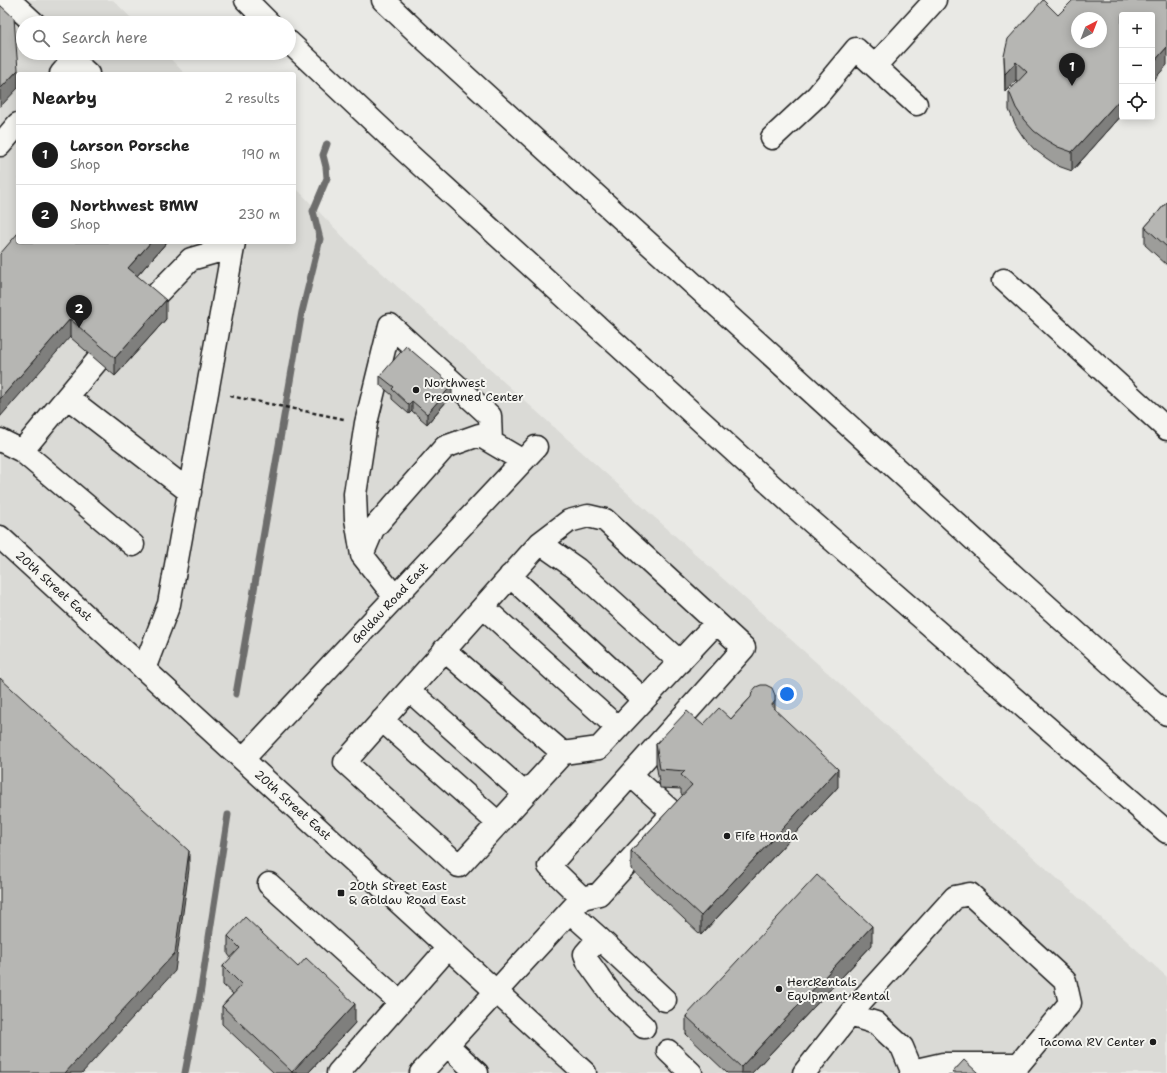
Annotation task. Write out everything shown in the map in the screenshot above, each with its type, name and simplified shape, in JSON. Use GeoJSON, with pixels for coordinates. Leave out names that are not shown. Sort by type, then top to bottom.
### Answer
{"type":"FeatureCollection","features":[{"type":"Feature","properties":{"kind":"main road"},"geometry":{"type":"LineString","coordinates":[[9,0],[26,16]]}},
{"type":"Feature","properties":{"kind":"main road"},"geometry":{"type":"LineString","coordinates":[[246,0],[262,16]]}},
{"type":"Feature","properties":{"kind":"main road"},"geometry":{"type":"LineString","coordinates":[[384,0],[420,35],[1167,714]]}},
{"type":"Feature","properties":{"kind":"main road"},"geometry":{"type":"LineString","coordinates":[[875,66],[935,0]]}},
{"type":"Feature","properties":{"kind":"main road"},"geometry":{"type":"LineString","coordinates":[[296,49],[804,515],[1167,832]]}},
{"type":"Feature","properties":{"kind":"main road"},"geometry":{"type":"LineString","coordinates":[[772,138],[817,96],[856,49],[916,104]]}},
{"type":"Feature","properties":{"kind":"main road"},"geometry":{"type":"LineString","coordinates":[[0,145],[16,126]]}},
{"type":"Feature","properties":{"kind":"main road"},"geometry":{"type":"LineString","coordinates":[[144,669],[170,604],[234,245],[191,259],[148,303]]}},
{"type":"Feature","properties":{"kind":"main road"},"geometry":{"type":"LineString","coordinates":[[1004,280],[1167,429]]}},
{"type":"Feature","properties":{"kind":"main road"},"geometry":{"type":"LineString","coordinates":[[395,597],[362,555],[356,519],[355,494],[366,423],[390,325],[490,416],[491,442]]}},
{"type":"Feature","properties":{"kind":"main road"},"geometry":{"type":"LineString","coordinates":[[22,451],[97,361]]}},
{"type":"Feature","properties":{"kind":"main road"},"geometry":{"type":"LineString","coordinates":[[67,397],[190,492]]}},
{"type":"Feature","properties":{"kind":"main road"},"geometry":{"type":"LineString","coordinates":[[362,555],[373,529],[445,447],[478,435],[491,442]]}},
{"type":"Feature","properties":{"kind":"main road"},"geometry":{"type":"LineString","coordinates":[[0,440],[22,451],[133,545]]}},
{"type":"Feature","properties":{"kind":"main road","name":"Goldau Road East"},"geometry":{"type":"LineString","coordinates":[[243,760],[530,454],[491,442]]}},
{"type":"Feature","properties":{"kind":"main road"},"geometry":{"type":"LineString","coordinates":[[665,1000],[599,938],[549,866],[744,648],[605,520],[588,516],[568,521],[540,543],[344,762],[459,866],[563,753],[599,748],[716,623]]}},
{"type":"Feature","properties":{"kind":"main road","name":"20th Street East"},"geometry":{"type":"LineString","coordinates":[[0,537],[586,1073]]}},
{"type":"Feature","properties":{"kind":"main road"},"geometry":{"type":"LineString","coordinates":[[540,543],[577,569],[680,662]]}},
{"type":"Feature","properties":{"kind":"main road"},"geometry":{"type":"LineString","coordinates":[[510,576],[644,700]]}},
{"type":"Feature","properties":{"kind":"main road"},"geometry":{"type":"LineString","coordinates":[[483,607],[618,728]]}},
{"type":"Feature","properties":{"kind":"main road"},"geometry":{"type":"LineString","coordinates":[[444,650],[563,753]]}},
{"type":"Feature","properties":{"kind":"main road"},"geometry":{"type":"LineString","coordinates":[[409,690],[525,794]]}},
{"type":"Feature","properties":{"kind":"main road"},"geometry":{"type":"LineString","coordinates":[[382,720],[498,823]]}},
{"type":"Feature","properties":{"kind":"main road"},"geometry":{"type":"LineString","coordinates":[[421,1073],[576,906],[599,894],[673,813],[631,775]]}},
{"type":"Feature","properties":{"kind":"main road"},"geometry":{"type":"LineString","coordinates":[[269,884],[400,1002]]}},
{"type":"Feature","properties":{"kind":"main road"},"geometry":{"type":"LineString","coordinates":[[804,1073],[865,996],[955,897],[970,894],[1065,981],[1070,1003],[1019,1064],[943,1064],[911,1072],[902,1047],[897,1042],[876,1024],[850,1015]]}},
{"type":"Feature","properties":{"kind":"main road"},"geometry":{"type":"LineString","coordinates":[[599,938],[585,954],[588,962],[614,998],[644,1027]]}},
{"type":"Feature","properties":{"kind":"main road"},"geometry":{"type":"LineString","coordinates":[[338,1073],[448,948]]}},
{"type":"Feature","properties":{"kind":"main road"},"geometry":{"type":"LineString","coordinates":[[447,1045],[477,1073]]}},
{"type":"Feature","properties":{"kind":"main road"},"geometry":{"type":"LineString","coordinates":[[668,1051],[691,1073]]}},
{"type":"Feature","properties":{"kind":"path"},"geometry":{"type":"LineString","coordinates":[[207,391],[366,423]]}},
{"type":"Feature","properties":{"kind":"shaded area"},"geometry":{"type":"Polygon","coordinates":[[[0,0],[113,0],[129,16],[16,16],[16,60],[172,60],[183,72],[16,72],[16,244],[296,244],[296,188],[351,245],[1167,977],[1167,1073],[0,1073],[0,0]]]}},
{"type":"Feature","properties":{"kind":"building"},"geometry":{"type":"Polygon","coordinates":[[[1043,0],[1058,15],[1073,0],[1167,0],[1167,47],[1155,61],[1155,12],[1119,12],[1119,100],[1072,152],[1058,147],[1046,140],[1034,131],[1024,120],[1016,108],[1009,91],[1027,72],[1016,62],[1005,74],[1004,56],[1008,39],[1043,0]]]}},
{"type":"Feature","properties":{"kind":"building"},"geometry":{"type":"Polygon","coordinates":[[[0,5],[14,18],[16,60],[17,60],[18,70],[0,89],[0,5]]]}},
{"type":"Feature","properties":{"kind":"building"},"geometry":{"type":"Polygon","coordinates":[[[1167,202],[1167,247],[1145,227],[1167,202]]]}},
{"type":"Feature","properties":{"kind":"building"},"geometry":{"type":"Polygon","coordinates":[[[16,235],[16,244],[149,244],[128,268],[166,300],[115,358],[70,319],[0,399],[0,254],[16,235]]]}},
{"type":"Feature","properties":{"kind":"building","name":"Northwest Preowned Center"},"geometry":{"type":"Polygon","coordinates":[[[406,346],[452,385],[427,414],[412,401],[409,405],[392,389],[394,387],[380,376],[406,346]]]}},
{"type":"Feature","properties":{"kind":"building"},"geometry":{"type":"Polygon","coordinates":[[[0,678],[189,851],[175,953],[65,1073],[0,1073],[0,678]]]}},
{"type":"Feature","properties":{"kind":"building","name":"Fife Honda"},"geometry":{"type":"Polygon","coordinates":[[[766,685],[772,688],[775,695],[775,701],[771,706],[838,769],[701,916],[631,851],[692,785],[681,775],[685,771],[660,769],[656,744],[687,711],[703,725],[719,708],[731,719],[751,697],[752,692],[756,687],[766,685]]]}},
{"type":"Feature","properties":{"kind":"building","name":"HercRentals Equipment Rental"},"geometry":{"type":"Polygon","coordinates":[[[817,875],[872,926],[741,1067],[686,1016],[817,875]]]}},
{"type":"Feature","properties":{"kind":"building"},"geometry":{"type":"Polygon","coordinates":[[[245,917],[298,967],[306,958],[355,1004],[292,1072],[222,1006],[242,985],[223,966],[240,948],[228,936],[245,917]]]}},
{"type":"Feature","properties":{"kind":"building"},"geometry":{"type":"Polygon","coordinates":[[[964,1060],[978,1073],[952,1073],[964,1060]]]}},
{"type":"Feature","properties":{"kind":"waterway"},"geometry":{"type":"LineString","coordinates":[[236,694],[302,312],[320,239],[313,211],[327,178],[323,155],[327,144]]}},
{"type":"Feature","properties":{"kind":"waterway"},"geometry":{"type":"LineString","coordinates":[[185,1073],[200,995],[228,815]]}},
{"type":"Feature","properties":{"kind":"place","name":"Larson Porsche"},"geometry":{"type":"Point","coordinates":[1072,86]}},
{"type":"Feature","properties":{"kind":"place","name":"Northwest BMW"},"geometry":{"type":"Point","coordinates":[79,328]}},
{"type":"Feature","properties":{"kind":"place","name":"Northwest Preowned Center"},"geometry":{"type":"Point","coordinates":[416,390]}},
{"type":"Feature","properties":{"kind":"place","name":"Fife Honda"},"geometry":{"type":"Point","coordinates":[727,836]}},
{"type":"Feature","properties":{"kind":"place","name":"20th Street East & Goldau Road East"},"geometry":{"type":"Point","coordinates":[341,893]}},
{"type":"Feature","properties":{"kind":"place","name":"HercRentals Equipment Rental"},"geometry":{"type":"Point","coordinates":[779,989]}},
{"type":"Feature","properties":{"kind":"place","name":"Tacoma RV Center"},"geometry":{"type":"Point","coordinates":[1153,1042]}}]}
